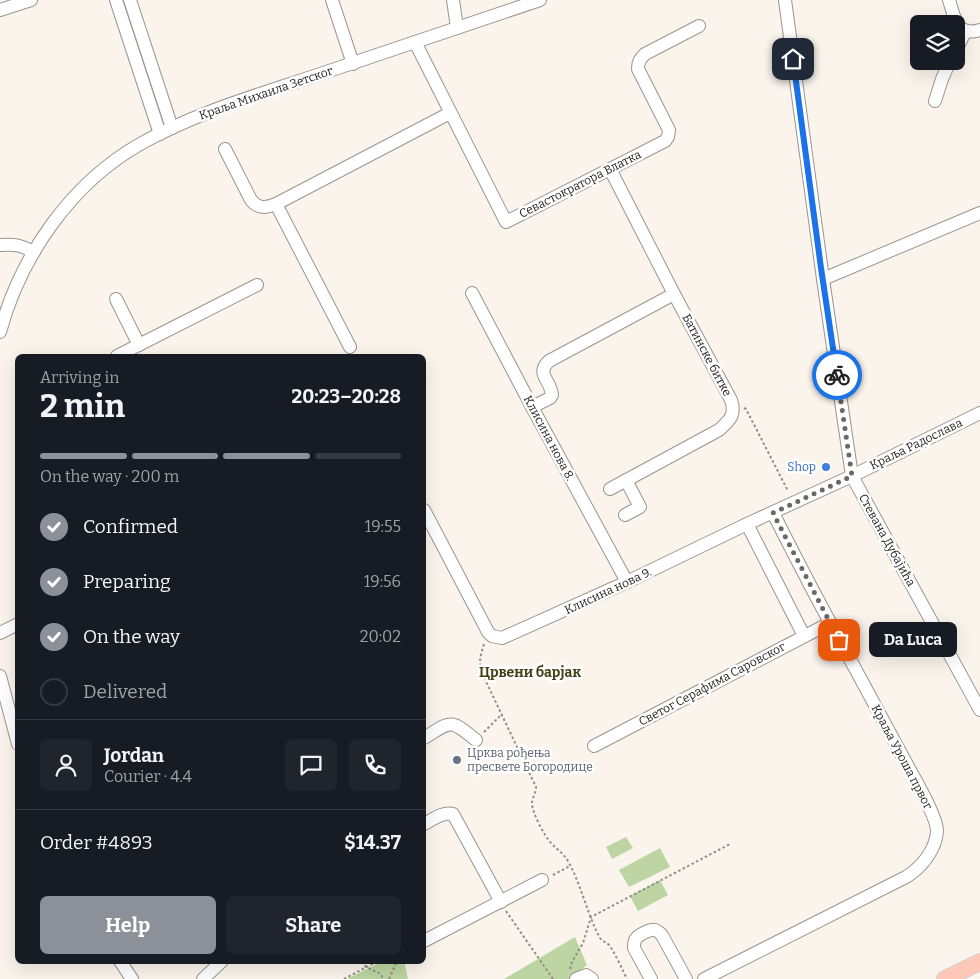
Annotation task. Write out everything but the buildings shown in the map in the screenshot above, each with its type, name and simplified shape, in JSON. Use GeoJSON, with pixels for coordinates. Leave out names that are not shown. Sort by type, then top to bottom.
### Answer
{"type":"FeatureCollection","features":[{"type":"Feature","properties":{"kind":"main road"},"geometry":{"type":"LineString","coordinates":[[945,979],[979,965]]}},
{"type":"Feature","properties":{"kind":"street"},"geometry":{"type":"LineString","coordinates":[[0,10],[31,0]]}},
{"type":"Feature","properties":{"kind":"street"},"geometry":{"type":"LineString","coordinates":[[116,0],[160,134]]}},
{"type":"Feature","properties":{"kind":"street"},"geometry":{"type":"LineString","coordinates":[[130,0],[172,128]]}},
{"type":"Feature","properties":{"kind":"street"},"geometry":{"type":"LineString","coordinates":[[332,0],[353,64]]}},
{"type":"Feature","properties":{"kind":"street"},"geometry":{"type":"LineString","coordinates":[[453,0],[457,28]]}},
{"type":"Feature","properties":{"kind":"street","name":"Краља Михаила Зетског"},"geometry":{"type":"LineString","coordinates":[[0,332],[17,283],[34,252],[61,212],[87,185],[129,151],[201,115],[540,0]]}},
{"type":"Feature","properties":{"kind":"street","name":"Стевана Дубајића"},"geometry":{"type":"LineString","coordinates":[[785,0],[852,476],[980,710]]}},
{"type":"Feature","properties":{"kind":"street"},"geometry":{"type":"LineString","coordinates":[[949,0],[954,15]]}},
{"type":"Feature","properties":{"kind":"street","name":"Севастократора Влатка"},"geometry":{"type":"LineString","coordinates":[[415,42],[506,222],[665,140],[669,130],[638,69],[638,64],[640,58],[645,54],[699,26]]}},
{"type":"Feature","properties":{"kind":"street"},"geometry":{"type":"LineString","coordinates":[[965,32],[980,30]]}},
{"type":"Feature","properties":{"kind":"street"},"geometry":{"type":"LineString","coordinates":[[935,101],[946,70]]}},
{"type":"Feature","properties":{"kind":"street"},"geometry":{"type":"LineString","coordinates":[[225,149],[251,200],[257,206],[264,207],[276,204],[450,112]]}},
{"type":"Feature","properties":{"kind":"street","name":"Батинске битке"},"geometry":{"type":"LineString","coordinates":[[610,169],[734,408],[728,422],[719,430],[610,489]]}},
{"type":"Feature","properties":{"kind":"street"},"geometry":{"type":"LineString","coordinates":[[276,204],[350,347]]}},
{"type":"Feature","properties":{"kind":"street"},"geometry":{"type":"LineString","coordinates":[[823,279],[980,213]]}},
{"type":"Feature","properties":{"kind":"street"},"geometry":{"type":"LineString","coordinates":[[0,245],[19,245],[34,252]]}},
{"type":"Feature","properties":{"kind":"street"},"geometry":{"type":"LineString","coordinates":[[121,354],[257,285]]}},
{"type":"Feature","properties":{"kind":"street","name":"Клисина нова 8."},"geometry":{"type":"LineString","coordinates":[[472,293],[627,582]]}},
{"type":"Feature","properties":{"kind":"street"},"geometry":{"type":"LineString","coordinates":[[532,407],[550,398],[552,395],[543,374],[544,366],[549,360],[674,294]]}},
{"type":"Feature","properties":{"kind":"street"},"geometry":{"type":"LineString","coordinates":[[116,299],[139,345]]}},
{"type":"Feature","properties":{"kind":"street","name":"Краља Радослава"},"geometry":{"type":"LineString","coordinates":[[852,476],[980,413]]}},
{"type":"Feature","properties":{"kind":"street","name":"Клисина нова 9."},"geometry":{"type":"LineString","coordinates":[[426,514],[488,632],[495,637],[502,638],[627,582],[852,476]]}},
{"type":"Feature","properties":{"kind":"street"},"geometry":{"type":"LineString","coordinates":[[625,515],[640,507],[626,480]]}},
{"type":"Feature","properties":{"kind":"street","name":"Краља Уроша првог"},"geometry":{"type":"LineString","coordinates":[[704,979],[906,877],[926,860],[936,838],[937,830],[928,803],[830,623],[773,513]]}},
{"type":"Feature","properties":{"kind":"street"},"geometry":{"type":"LineString","coordinates":[[748,524],[804,636]]}},
{"type":"Feature","properties":{"kind":"street","name":"Светог Серафима Саровског"},"geometry":{"type":"LineString","coordinates":[[594,746],[830,623]]}},
{"type":"Feature","properties":{"kind":"street"},"geometry":{"type":"LineString","coordinates":[[0,633],[15,626]]}},
{"type":"Feature","properties":{"kind":"street"},"geometry":{"type":"LineString","coordinates":[[0,676],[15,733]]}},
{"type":"Feature","properties":{"kind":"street"},"geometry":{"type":"LineString","coordinates":[[426,737],[447,724],[454,724],[476,740]]}},
{"type":"Feature","properties":{"kind":"street"},"geometry":{"type":"LineString","coordinates":[[426,823],[445,813],[452,814],[501,902]]}},
{"type":"Feature","properties":{"kind":"street"},"geometry":{"type":"LineString","coordinates":[[426,940],[542,880]]}},
{"type":"Feature","properties":{"kind":"street"},"geometry":{"type":"LineString","coordinates":[[651,979],[634,948],[634,943],[637,937],[655,929],[663,937],[686,979]]}},
{"type":"Feature","properties":{"kind":"street"},"geometry":{"type":"LineString","coordinates":[[122,964],[132,979]]}},
{"type":"Feature","properties":{"kind":"street"},"geometry":{"type":"LineString","coordinates":[[203,979],[219,964]]}},
{"type":"Feature","properties":{"kind":"street"},"geometry":{"type":"LineString","coordinates":[[574,976],[586,975],[592,979]]}},
{"type":"Feature","properties":{"kind":"path"},"geometry":{"type":"LineString","coordinates":[[731,400],[746,409],[794,503]]}},
{"type":"Feature","properties":{"kind":"path"},"geometry":{"type":"LineString","coordinates":[[482,650],[480,666],[482,673],[536,787],[536,794],[532,802],[534,812],[547,838],[566,857],[602,941],[609,945],[628,979]]}},
{"type":"Feature","properties":{"kind":"path"},"geometry":{"type":"LineString","coordinates":[[476,740],[502,714]]}},
{"type":"Feature","properties":{"kind":"path"},"geometry":{"type":"LineString","coordinates":[[574,976],[570,968],[583,944],[591,917],[730,844]]}},
{"type":"Feature","properties":{"kind":"path"},"geometry":{"type":"LineString","coordinates":[[542,880],[570,866]]}},
{"type":"Feature","properties":{"kind":"path"},"geometry":{"type":"LineString","coordinates":[[501,902],[552,979]]}},
{"type":"Feature","properties":{"kind":"path"},"geometry":{"type":"LineString","coordinates":[[364,964],[366,967],[381,974],[383,979]]}},
{"type":"Feature","properties":{"kind":"path"},"geometry":{"type":"LineString","coordinates":[[344,979],[372,964]]}},
{"type":"Feature","properties":{"kind":"path"},"geometry":{"type":"LineString","coordinates":[[389,979],[396,964]]}},
{"type":"Feature","properties":{"kind":"green space"},"geometry":{"type":"Polygon","coordinates":[[[626,837],[633,848],[612,859],[606,847],[626,837]]]}},
{"type":"Feature","properties":{"kind":"green space"},"geometry":{"type":"Polygon","coordinates":[[[660,848],[670,867],[629,887],[619,870],[660,848]]]}},
{"type":"Feature","properties":{"kind":"green space"},"geometry":{"type":"Polygon","coordinates":[[[660,880],[668,895],[638,911],[630,896],[660,880]]]}},
{"type":"Feature","properties":{"kind":"green space"},"geometry":{"type":"Polygon","coordinates":[[[575,937],[587,965],[570,979],[504,979],[575,937]]]}},
{"type":"Feature","properties":{"kind":"green space"},"geometry":{"type":"Polygon","coordinates":[[[377,964],[405,964],[408,979],[347,979],[377,964]]]}},
{"type":"Feature","properties":{"kind":"way so far"},"geometry":{"type":"LineString","coordinates":[[837,375],[852,476],[773,513],[839,640]]}},
{"type":"Feature","properties":{"kind":"place","name":"Shop"},"geometry":{"type":"Point","coordinates":[826,467]}},
{"type":"Feature","properties":{"kind":"place","name":"Da Luca"},"geometry":{"type":"Point","coordinates":[839,640]}},
{"type":"Feature","properties":{"kind":"place","name":"Црква рођења пресвете Богородице"},"geometry":{"type":"Point","coordinates":[457,760]}},
{"type":"Feature","properties":{"kind":"district","name":"Црвени барјак"},"geometry":{"type":"Point","coordinates":[530,672]}},
{"type":"Feature","properties":{"kind":"route"},"geometry":{"type":"LineString","coordinates":[[793,59],[837,375]]}}]}
